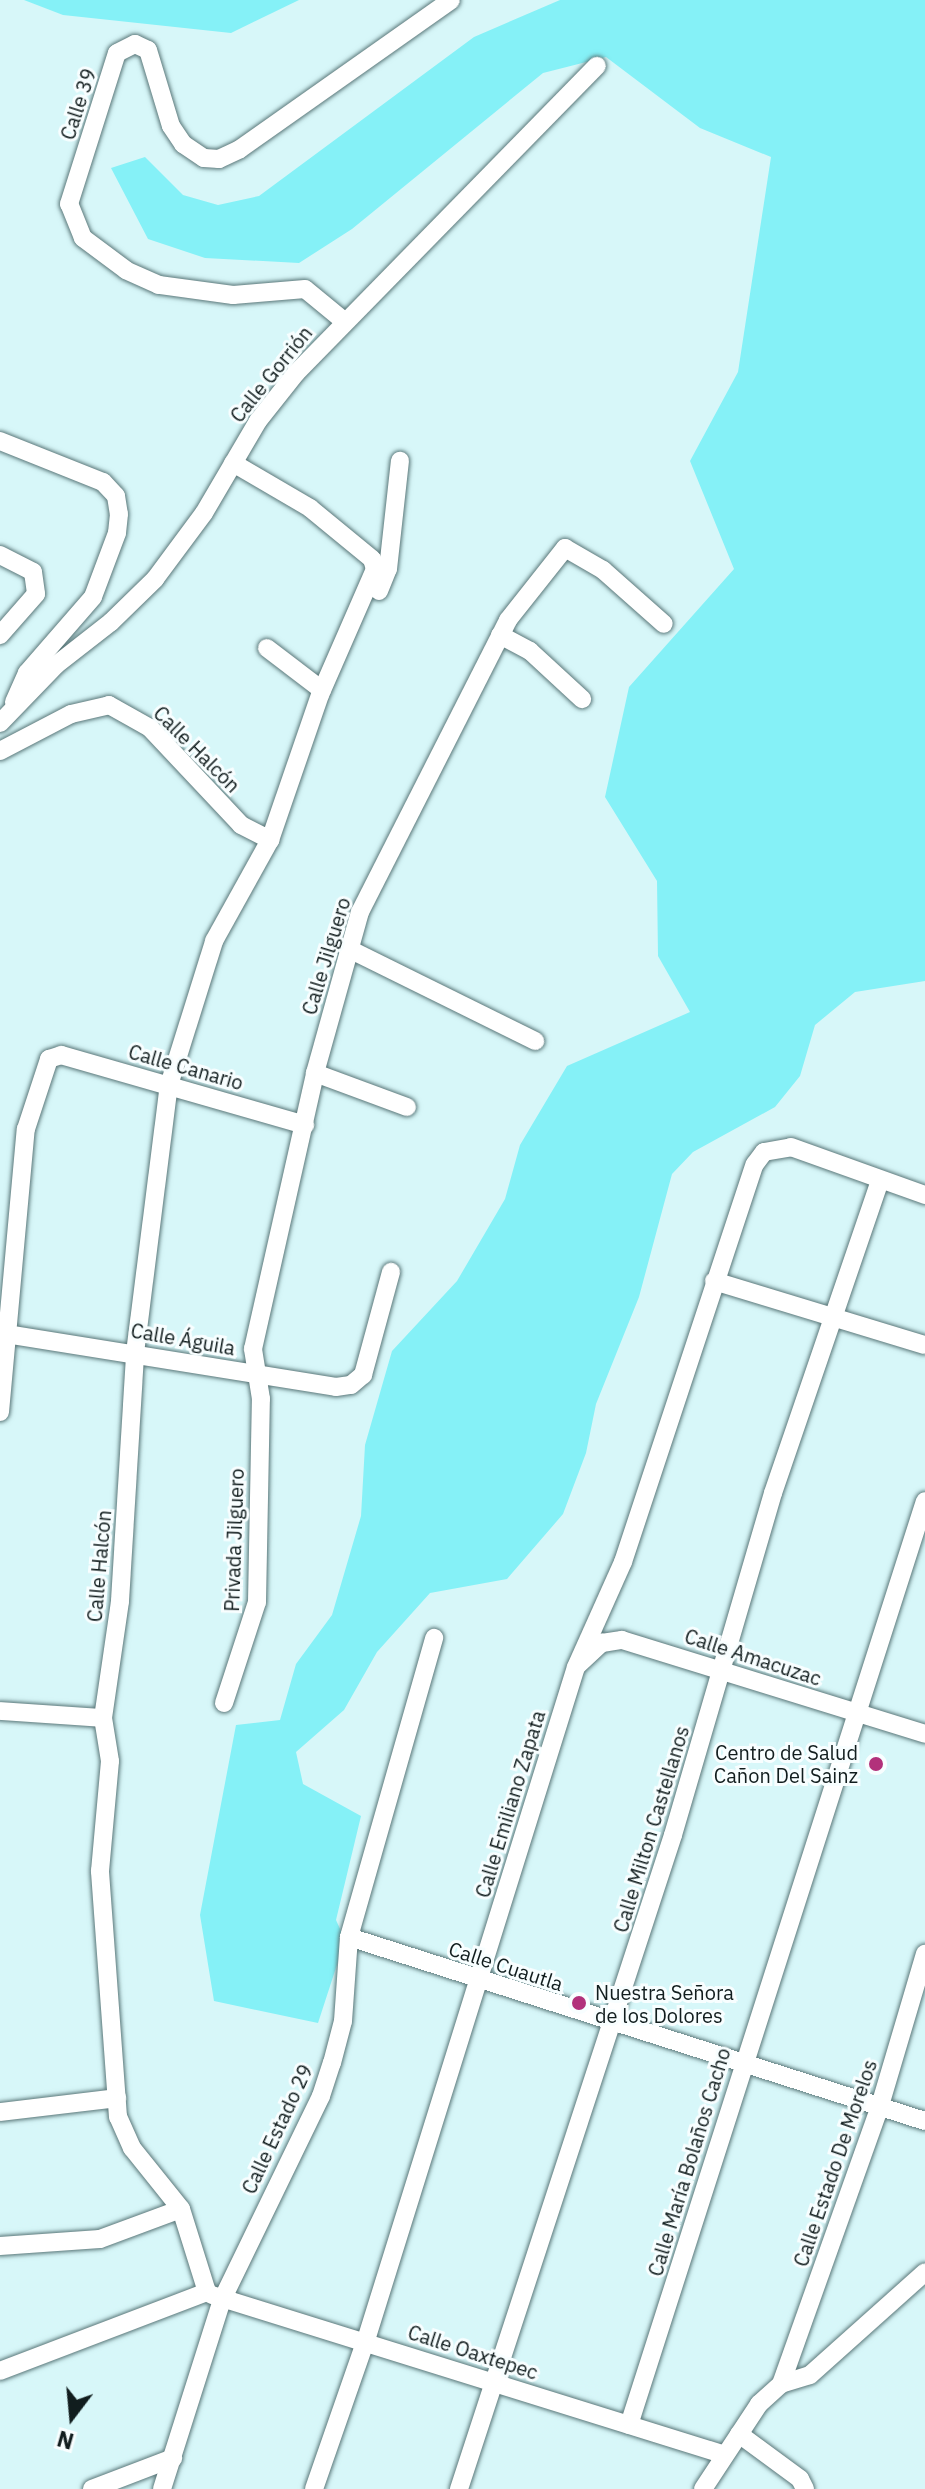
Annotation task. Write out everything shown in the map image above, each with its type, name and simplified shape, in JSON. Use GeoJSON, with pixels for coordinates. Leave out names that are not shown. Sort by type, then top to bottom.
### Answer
{"type":"FeatureCollection","features":[{"type":"Feature","properties":{"kind":"street","name":"Calle 39"},"geometry":{"type":"LineString","coordinates":[[344,321],[305,289],[233,295],[159,285],[126,270],[83,238],[69,204],[117,53],[135,44],[148,50],[171,126],[183,144],[204,158],[219,159],[451,0]]}},
{"type":"Feature","properties":{"kind":"street","name":"Calle Gorrión"},"geometry":{"type":"LineString","coordinates":[[0,723],[155,579],[179,551],[258,421],[344,321],[597,66]]}},
{"type":"Feature","properties":{"kind":"street"},"geometry":{"type":"LineString","coordinates":[[0,441],[103,482],[116,496],[119,514],[117,533],[93,597],[27,673],[13,708]]}},
{"type":"Feature","properties":{"kind":"street"},"geometry":{"type":"LineString","coordinates":[[358,613],[375,599],[388,569],[400,461]]}},
{"type":"Feature","properties":{"kind":"street","name":"Calle Halcón"},"geometry":{"type":"LineString","coordinates":[[215,2296],[181,2209],[132,2148],[121,2129],[117,2098],[100,1871],[110,1761],[103,1718],[120,1601],[135,1353],[152,1185],[169,1085],[214,941],[270,840],[322,690],[375,569],[372,559],[310,508],[233,463]]}},
{"type":"Feature","properties":{"kind":"street","name":"Calle Jilguero"},"geometry":{"type":"LineString","coordinates":[[255,1374],[253,1349],[315,1073],[347,948],[410,809],[500,635],[565,548],[603,570],[664,624]]}},
{"type":"Feature","properties":{"kind":"street"},"geometry":{"type":"LineString","coordinates":[[0,555],[33,572],[36,594],[0,635]]}},
{"type":"Feature","properties":{"kind":"street"},"geometry":{"type":"LineString","coordinates":[[500,635],[530,651],[582,699]]}},
{"type":"Feature","properties":{"kind":"street"},"geometry":{"type":"LineString","coordinates":[[267,648],[322,690]]}},
{"type":"Feature","properties":{"kind":"street","name":"Calle Halcón"},"geometry":{"type":"LineString","coordinates":[[0,751],[71,714],[109,705],[150,728],[241,825],[270,840]]}},
{"type":"Feature","properties":{"kind":"street"},"geometry":{"type":"LineString","coordinates":[[347,948],[535,1041]]}},
{"type":"Feature","properties":{"kind":"street","name":"Calle Canario"},"geometry":{"type":"LineString","coordinates":[[3,1333],[26,1129],[49,1059],[55,1054],[305,1125]]}},
{"type":"Feature","properties":{"kind":"street"},"geometry":{"type":"LineString","coordinates":[[315,1073],[407,1107]]}},
{"type":"Feature","properties":{"kind":"street","name":"Calle Emiliano Zapata"},"geometry":{"type":"LineString","coordinates":[[314,2489],[366,2340],[576,1667],[623,1562],[755,1164],[764,1152],[791,1147],[880,1180]]}},
{"type":"Feature","properties":{"kind":"street"},"geometry":{"type":"LineString","coordinates":[[880,1180],[925,1195]]}},
{"type":"Feature","properties":{"kind":"street","name":"Calle Milton Castellanos"},"geometry":{"type":"LineString","coordinates":[[459,2489],[497,2384],[724,1670],[773,1493],[880,1180]]}},
{"type":"Feature","properties":{"kind":"street","name":"Calle Águila"},"geometry":{"type":"LineString","coordinates":[[3,1333],[336,1387],[358,1382],[391,1272]]}},
{"type":"Feature","properties":{"kind":"street"},"geometry":{"type":"LineString","coordinates":[[714,1281],[925,1345]]}},
{"type":"Feature","properties":{"kind":"street"},"geometry":{"type":"LineString","coordinates":[[0,1412],[3,1333]]}},
{"type":"Feature","properties":{"kind":"street","name":"Privada Jilguero"},"geometry":{"type":"LineString","coordinates":[[224,1703],[257,1602],[261,1399],[255,1374]]}},
{"type":"Feature","properties":{"kind":"street","name":"Calle María Bolaños Cacho"},"geometry":{"type":"LineString","coordinates":[[629,2425],[741,2063],[925,1501]]}},
{"type":"Feature","properties":{"kind":"street","name":"Calle Estado 29"},"geometry":{"type":"LineString","coordinates":[[162,2489],[215,2296],[321,2096],[343,2021],[349,1937],[434,1638]]}},
{"type":"Feature","properties":{"kind":"street","name":"Calle Amacuzac"},"geometry":{"type":"LineString","coordinates":[[576,1667],[611,1639],[724,1670],[925,1734]]}},
{"type":"Feature","properties":{"kind":"street"},"geometry":{"type":"LineString","coordinates":[[0,1711],[103,1718]]}},
{"type":"Feature","properties":{"kind":"street","name":"Calle Cuautla"},"geometry":{"type":"LineString","coordinates":[[349,1937],[612,2024],[925,2121]]}},
{"type":"Feature","properties":{"kind":"street","name":"Calle Estado De Morelos"},"geometry":{"type":"LineString","coordinates":[[781,2384],[879,2109],[925,1954]]}},
{"type":"Feature","properties":{"kind":"street"},"geometry":{"type":"LineString","coordinates":[[0,2112],[117,2098]]}},
{"type":"Feature","properties":{"kind":"street"},"geometry":{"type":"LineString","coordinates":[[0,2246],[100,2239],[181,2209]]}},
{"type":"Feature","properties":{"kind":"street"},"geometry":{"type":"LineString","coordinates":[[703,2489],[759,2404],[781,2384],[810,2375],[925,2272]]}},
{"type":"Feature","properties":{"kind":"street"},"geometry":{"type":"LineString","coordinates":[[0,2371],[215,2296]]}},
{"type":"Feature","properties":{"kind":"street","name":"Calle Oaxtepec"},"geometry":{"type":"LineString","coordinates":[[215,2296],[366,2340],[725,2455]]}},
{"type":"Feature","properties":{"kind":"street"},"geometry":{"type":"LineString","coordinates":[[739,2434],[800,2479],[805,2489]]}},
{"type":"Feature","properties":{"kind":"street"},"geometry":{"type":"LineString","coordinates":[[92,2489],[173,2458]]}},
{"type":"Feature","properties":{"kind":"shaded area"},"geometry":{"type":"Polygon","coordinates":[[[24,0],[299,0],[231,33],[63,15],[24,0]]]}},
{"type":"Feature","properties":{"kind":"shaded area"},"geometry":{"type":"Polygon","coordinates":[[[560,0],[925,0],[925,981],[855,992],[815,1025],[800,1076],[775,1107],[693,1152],[672,1174],[639,1297],[596,1404],[586,1453],[563,1514],[507,1579],[430,1593],[377,1652],[344,1710],[296,1752],[303,1784],[361,1816],[336,1920],[345,1940],[318,2023],[214,2001],[200,1915],[236,1725],[280,1720],[296,1664],[332,1615],[361,1516],[365,1445],[392,1351],[457,1281],[505,1199],[520,1145],[567,1066],[690,1012],[658,956],[657,881],[605,797],[629,687],[734,569],[690,461],[738,372],[771,157],[700,128],[606,57],[543,73],[352,229],[299,263],[205,258],[148,239],[111,168],[145,157],[183,195],[218,205],[259,196],[474,37],[560,0]]]}},
{"type":"Feature","properties":{"kind":"place","name":"Centro de Salud Cañon Del Sainz"},"geometry":{"type":"Point","coordinates":[876,1764]}},
{"type":"Feature","properties":{"kind":"place","name":"Nuestra Señora de los Dolores"},"geometry":{"type":"Point","coordinates":[579,2003]}}]}
